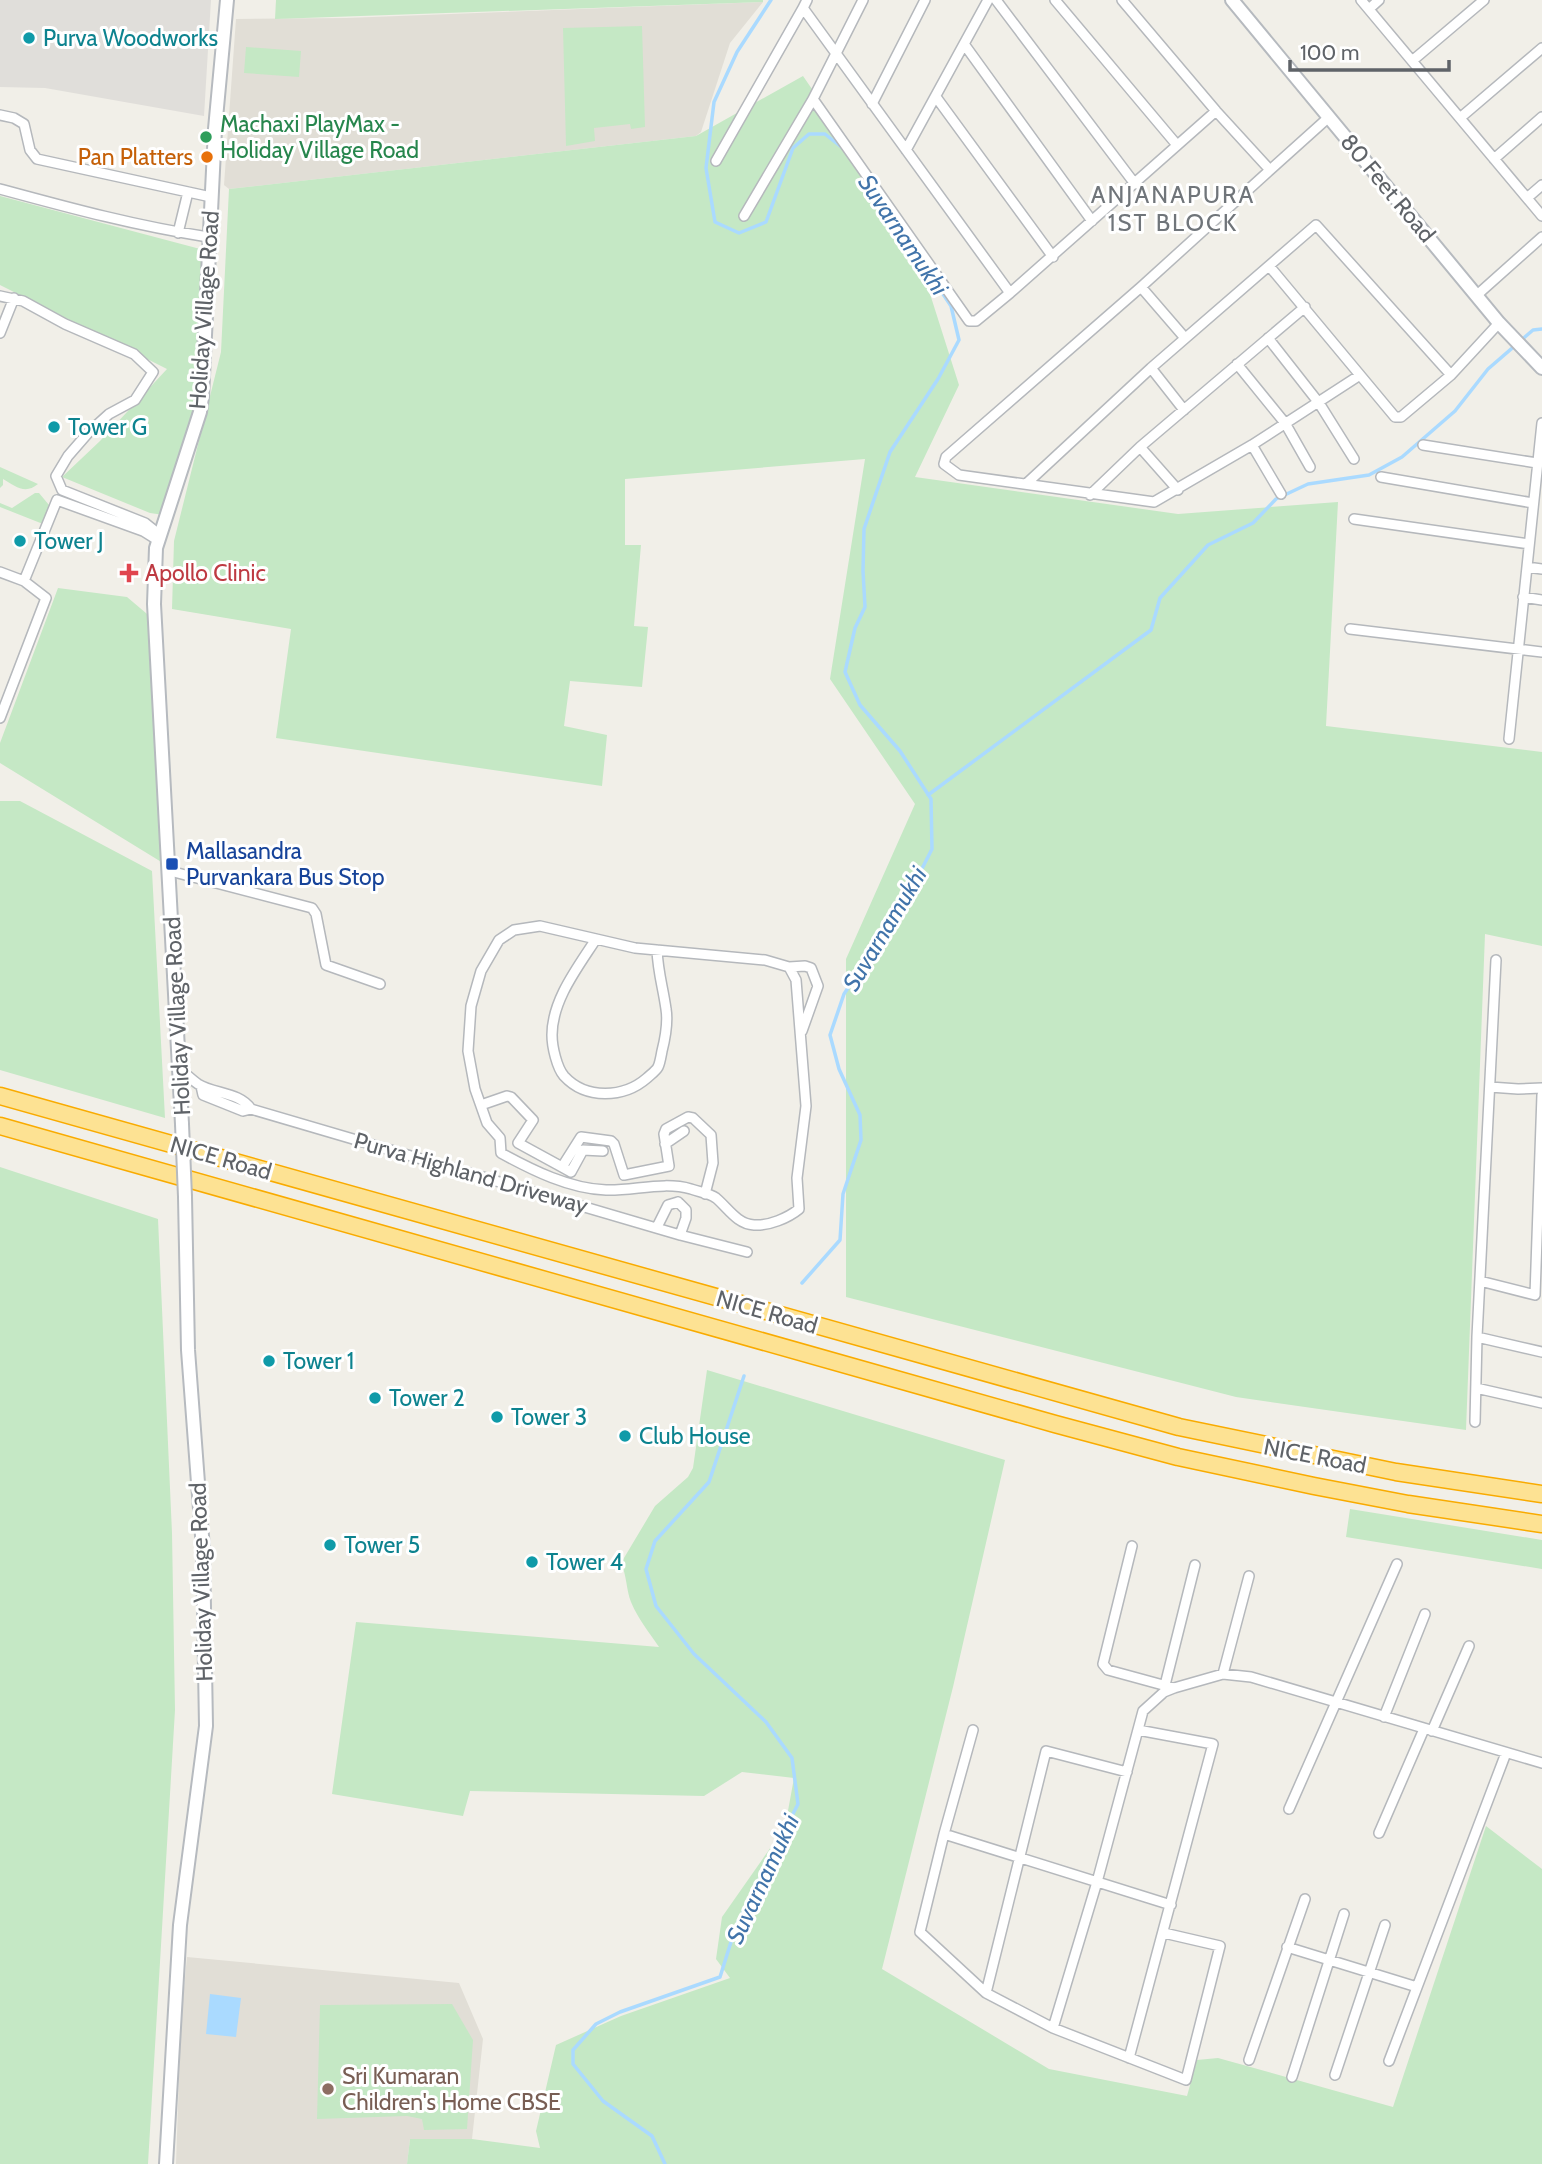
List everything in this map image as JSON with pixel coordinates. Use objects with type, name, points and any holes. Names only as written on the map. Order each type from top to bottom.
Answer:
[{"type":"highway","name":"NICE Road","points":[[0,1096],[1179,1427],[1382,1469],[1542,1494]]},
{"type":"highway","name":"NICE Road","points":[[0,1126],[1178,1457],[1408,1504],[1542,1524]]},
{"type":"street","name":"Holiday Village Road","points":[[166,2164],[180,1925],[206,1726],[203,1549],[188,1350],[180,1069],[154,604],[155,568],[160,538],[200,412],[202,397],[208,237],[227,0]]},
{"type":"street","points":[[744,216],[813,100],[863,0]]},
{"type":"street","points":[[872,104],[925,0]]},
{"type":"street","points":[[906,150],[988,0]]},
{"type":"street","points":[[996,0],[1135,184]]},
{"type":"street","points":[[1055,0],[1177,145]]},
{"type":"street","points":[[1063,10],[1069,0]]},
{"type":"street","points":[[1122,0],[1270,170]]},
{"type":"street","points":[[1361,0],[1542,216]]},
{"type":"street","points":[[1369,9],[1379,0]]},
{"type":"street","points":[[1412,61],[1484,0]]},
{"type":"street","name":"80 Feet Road","points":[[1238,2],[1499,323],[1542,368]]},
{"type":"street","points":[[716,161],[805,4],[872,104],[1010,293]]},
{"type":"street","points":[[964,44],[1092,221]]},
{"type":"street","points":[[1460,118],[1542,48]]},
{"type":"street","points":[[936,97],[1053,257]]},
{"type":"street","points":[[813,100],[969,321],[976,321],[1053,257],[1216,111]]},
{"type":"street","points":[[0,115],[14,118],[24,124],[30,150],[37,159],[211,197]]},
{"type":"street","points":[[1329,117],[1141,287],[946,457],[944,464],[959,475],[1154,502],[1319,404],[1360,375]]},
{"type":"street","points":[[1494,159],[1542,117]]},
{"type":"street","points":[[1527,198],[1542,185]]},
{"type":"street","points":[[0,189],[115,220],[208,237]]},
{"type":"street","points":[[178,233],[188,192]]},
{"type":"street","points":[[1026,484],[1151,368],[1316,225],[1451,375]]},
{"type":"street","points":[[1477,295],[1542,237]]},
{"type":"street","points":[[1270,267],[1395,417],[1401,417],[1451,375],[1499,323]]},
{"type":"street","points":[[1141,287],[1185,338]]},
{"type":"street","points":[[0,296],[14,298],[134,354],[153,372],[139,395],[124,407],[108,414],[88,433],[68,456],[56,476],[62,490],[145,523],[160,538]]},
{"type":"street","points":[[0,333],[14,298]]},
{"type":"street","points":[[1090,495],[1140,447],[1305,306]]},
{"type":"street","points":[[1268,338],[1319,404],[1354,459]]},
{"type":"street","points":[[1237,364],[1285,423],[1310,467]]},
{"type":"street","points":[[1151,368],[1184,410]]},
{"type":"street","points":[[1509,739],[1542,423]]},
{"type":"street","points":[[1252,445],[1281,494]]},
{"type":"street","points":[[1423,445],[1537,463]]},
{"type":"street","points":[[1140,447],[1178,490]]},
{"type":"street","points":[[1381,477],[1533,503]]},
{"type":"street","points":[[24,581],[57,500],[160,538]]},
{"type":"street","points":[[1354,519],[1529,544]]},
{"type":"street","points":[[1527,567],[1542,569]]},
{"type":"street","points":[[0,572],[24,581],[46,598],[0,718]]},
{"type":"street","points":[[1523,597],[1542,600]]},
{"type":"street","points":[[1350,629],[1518,647],[1542,652]]},
{"type":"street","points":[[170,871],[312,908],[316,915],[326,965],[380,984]]},
{"type":"street","name":"Purva Highland Driveway","points":[[540,926],[596,939],[657,950],[765,961],[789,967],[796,980],[806,1106],[797,1178],[799,1209],[778,1221],[754,1225],[735,1218],[714,1197],[683,1187],[653,1186],[604,1190],[565,1181],[501,1153],[499,1138],[487,1123],[475,1089],[468,1051],[471,1006],[481,971],[499,940],[514,930],[540,926]]},
{"type":"street","points":[[596,939],[572,975],[556,1011],[552,1036],[559,1069],[565,1077],[582,1089],[600,1094],[620,1093],[639,1085],[658,1067],[667,1011],[658,976],[657,950]]},
{"type":"street","points":[[1475,1422],[1496,960]]},
{"type":"street","points":[[789,967],[811,968],[818,986],[800,1036]]},
{"type":"street","name":"Purva Highland Driveway","points":[[180,1069],[201,1086],[247,1103],[251,1109],[680,1235],[747,1252]]},
{"type":"street","points":[[1490,1087],[1542,1088]]},
{"type":"street","points":[[1480,1281],[1538,1296],[1542,1095]]},
{"type":"street","points":[[481,1105],[511,1097],[533,1120],[517,1143],[571,1172],[583,1150],[603,1152]]},
{"type":"street","points":[[562,1167],[581,1137],[611,1140],[624,1175],[669,1166],[664,1134],[667,1129],[688,1117],[693,1118],[711,1135],[713,1163],[705,1194]]},
{"type":"street","points":[[665,1144],[684,1131]]},
{"type":"street","points":[[678,1202],[683,1187]]},
{"type":"street","points":[[657,1227],[668,1205],[678,1202]]},
{"type":"street","points":[[678,1202],[686,1210],[680,1235]]},
{"type":"street","points":[[1477,1338],[1542,1352]]},
{"type":"street","points":[[1476,1388],[1542,1403]]},
{"type":"street","points":[[1132,1546],[1103,1664],[1108,1670],[1169,1687],[1223,1674],[1251,1677],[1337,1700],[1384,1717],[1542,1763]]},
{"type":"street","points":[[1289,1809],[1396,1564]]},
{"type":"street","points":[[1053,2028],[1097,1882],[1143,1711],[1169,1687],[1195,1565]]},
{"type":"street","points":[[1223,1674],[1249,1576]]},
{"type":"street","points":[[1384,1717],[1426,1614]]},
{"type":"street","points":[[1380,1833],[1469,1646]]},
{"type":"street","points":[[973,1730],[920,1932],[986,1993],[1053,2028],[1186,2080],[1220,1946],[1164,1933]]},
{"type":"street","points":[[1129,2058],[1213,1744],[1138,1730]]},
{"type":"street","points":[[986,1993],[1046,1751],[1127,1772]]},
{"type":"street","points":[[1389,2061],[1506,1753]]},
{"type":"street","points":[[944,1834],[1171,1905]]},
{"type":"street","points":[[1249,2060],[1304,1899]]},
{"type":"street","points":[[1292,2077],[1344,1914]]},
{"type":"street","points":[[1335,2075],[1385,1925]]},
{"type":"street","points":[[1287,1947],[1417,1987]]},
{"type":"shaded area","points":[[0,0],[211,0],[204,116],[45,88],[0,87]]},
{"type":"shaded area","points":[[763,2],[730,43],[701,132],[696,136],[229,189],[224,185],[236,19],[346,18]]},
{"type":"shaded area","name":"Sri Kumaran Children's Home CBSE","points":[[187,1957],[459,1983],[483,2039],[472,2139],[410,2139],[407,2164],[176,2164],[181,2019]]},
{"type":"green space","points":[[276,0],[763,0],[763,2],[275,19]]},
{"type":"green space","points":[[642,26],[645,127],[631,129],[630,124],[594,128],[595,141],[566,146],[563,28]]},
{"type":"green space","points":[[246,47],[301,51],[299,77],[244,73]]},
{"type":"green space","points":[[803,76],[910,231],[959,385],[915,477],[1178,514],[1338,502],[1326,726],[1542,752],[1542,946],[1485,934],[1466,1430],[1236,1397],[846,1297],[846,959],[915,804],[830,679],[865,459],[625,479],[625,545],[641,545],[634,626],[648,627],[642,687],[570,681],[564,726],[607,735],[602,786],[276,738],[291,629],[172,609],[174,541],[221,352],[229,189],[696,136]]},
{"type":"green space","points":[[0,196],[204,250],[204,379],[164,515],[150,513],[62,477],[100,441],[167,369],[0,285]]},
{"type":"green space","points":[[0,467],[38,484],[24,489],[3,479],[0,488]]},
{"type":"green space","points":[[39,493],[49,505],[43,524],[0,507],[0,503],[12,508]]},
{"type":"green space","points":[[58,588],[127,597],[153,619],[163,863],[0,763],[0,743]]},
{"type":"green space","points":[[0,801],[20,801],[152,871],[165,1118],[0,1070]]},
{"type":"green space","points":[[0,1167],[158,1219],[172,1533],[175,1710],[148,2164],[0,2164]]},
{"type":"green space","points":[[707,1370],[1005,1460],[953,1687],[882,1969],[1049,2069],[1187,2096],[1197,2060],[1218,2058],[1393,2107],[1486,1826],[1542,1869],[1542,2164],[407,2164],[410,2139],[472,2139],[540,2148],[536,2131],[556,2045],[621,2016],[730,1978],[716,1959],[722,1917],[785,1827],[794,1778],[742,1772],[704,1796],[470,1791],[463,1816],[332,1794],[356,1622],[659,1647],[640,1620],[629,1597],[621,1563],[655,1506],[688,1477],[693,1468]]},
{"type":"green space","points":[[1350,1509],[1542,1540],[1542,1569],[1346,1537]]},
{"type":"green space","points":[[452,2004],[473,2040],[467,2129],[424,2130],[422,2119],[407,2116],[317,2119],[320,2005]]},
{"type":"water","points":[[210,1994],[241,1998],[236,2037],[206,2034]]},
{"type":"waterway","name":"Suvarnamukhi","points":[[771,0],[737,52],[714,102],[706,168],[715,222],[739,233],[766,222],[793,148],[809,134],[825,134],[845,150]]},
{"type":"waterway","name":"Suvarnamukhi","points":[[802,1283],[840,1240],[843,1194],[861,1140],[860,1115],[839,1069],[830,1035],[844,994],[906,900],[932,849],[931,799],[900,751],[860,705],[845,672],[855,628],[865,607],[864,529],[890,452],[938,379],[959,340],[951,306],[907,240]]},
{"type":"waterway","points":[[928,795],[1151,630],[1160,598],[1208,545],[1253,523],[1276,499],[1308,484],[1369,475],[1402,457],[1455,411],[1488,369],[1533,330],[1542,329]]},
{"type":"waterway","name":"Suvarnamukhi","points":[[665,2164],[652,2136],[603,2101],[573,2064],[573,2050],[596,2024],[620,2012],[720,1977],[736,1926],[798,1804],[792,1758],[766,1722],[694,1654],[656,1606],[646,1569],[655,1541],[709,1482],[744,1376]]},
{"type":"place","name":"Purva Woodworks","points":[[29,38]]},
{"type":"place","name":"Machaxi PlayMax - Holiday Village Road","points":[[206,137]]},
{"type":"place","name":"Pan Platters","points":[[207,157]]},
{"type":"place","name":"Tower G","points":[[54,427]]},
{"type":"place","name":"Tower J","points":[[20,541]]},
{"type":"place","name":"Apollo Clinic","points":[[129,573]]},
{"type":"place","name":"Mallasandra Purvankara Bus Stop","points":[[172,864]]},
{"type":"place","name":"Tower 1","points":[[269,1361]]},
{"type":"place","name":"Tower 2","points":[[375,1398]]},
{"type":"place","name":"Tower 3","points":[[497,1417]]},
{"type":"place","name":"Club House","points":[[625,1436]]},
{"type":"place","name":"Tower 5","points":[[330,1545]]},
{"type":"place","name":"Tower 4","points":[[532,1562]]},
{"type":"place","name":"Sri Kumaran Children's Home CBSE","points":[[328,2089]]},
{"type":"district","name":"ANJANAPURA 1ST BLOCK","points":[[1173,209]]}]
